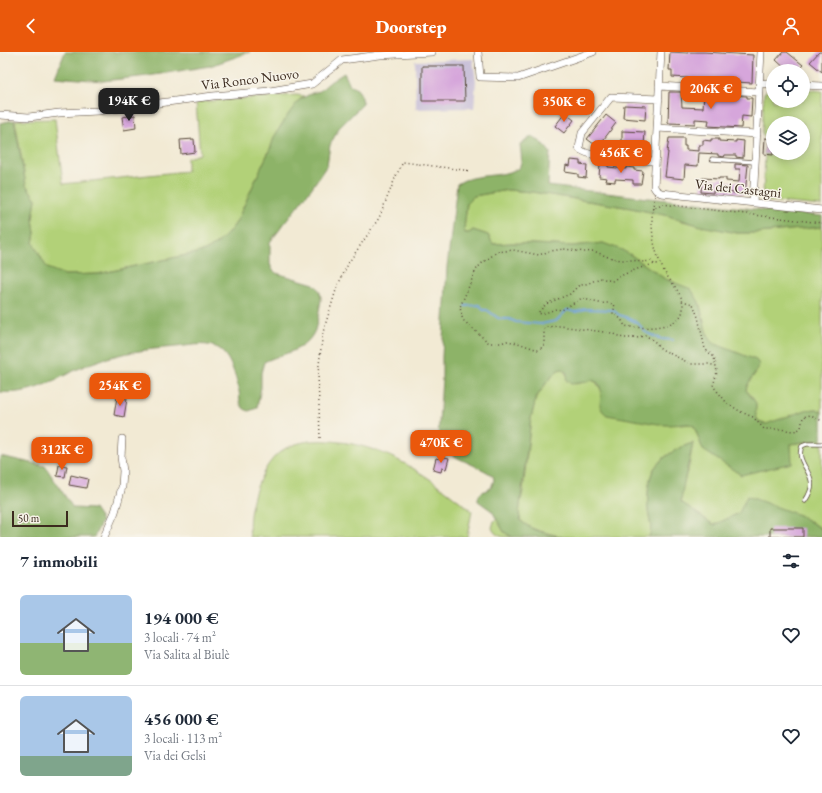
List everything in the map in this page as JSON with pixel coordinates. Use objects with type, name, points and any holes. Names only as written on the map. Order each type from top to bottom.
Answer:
[{"type":"street","name":"Via Ronco Nuovo","points":[[0,115],[29,117],[59,113],[98,111],[213,96],[270,91],[312,84],[342,60],[380,55],[432,52]]},
{"type":"street","points":[[478,52],[480,76],[518,78],[593,52]]},
{"type":"street","points":[[655,189],[655,161],[661,52]]},
{"type":"street","points":[[753,203],[761,52]]},
{"type":"street","points":[[759,83],[766,84]]},
{"type":"street","points":[[810,85],[822,86]]},
{"type":"street","points":[[659,86],[759,92]]},
{"type":"street","points":[[655,161],[601,157],[581,152],[578,148],[582,133],[611,97],[659,99]]},
{"type":"street","points":[[657,128],[757,134]]},
{"type":"street","name":"Via dei Castagni","points":[[655,189],[661,193],[822,210]]},
{"type":"street","points":[[104,537],[115,512],[122,487],[122,439]]},
{"type":"lane","points":[[712,159],[755,162]]},
{"type":"lane","points":[[805,501],[810,492],[811,481],[799,452],[802,446],[807,444],[822,444]]},
{"type":"path","points":[[320,438],[318,374],[322,332],[337,287],[350,262],[379,218],[403,162],[471,171]]},
{"type":"path","points":[[655,189],[652,209],[652,230],[654,243],[664,271],[682,301],[683,311],[678,319],[655,327],[634,328],[625,326],[622,319],[613,313],[614,305],[609,303],[601,304],[582,298],[562,310],[556,309],[542,314],[538,313],[546,304],[570,294],[578,286],[600,278],[612,281],[628,273],[654,264],[661,264]]},
{"type":"path","points":[[652,209],[662,204],[822,223]]},
{"type":"path","points":[[654,264],[651,261],[642,262],[620,260],[594,251],[585,252],[564,249],[550,251],[539,255],[513,250],[497,252],[481,264],[476,270],[460,307],[462,317],[464,321],[489,343],[501,343],[507,341],[538,350],[544,346],[544,330],[546,327],[560,326],[611,333],[623,338],[637,338],[645,335],[662,349],[691,364],[709,364],[716,366]]},
{"type":"path","points":[[682,301],[692,304],[698,317],[705,349],[714,357],[716,366],[717,372],[713,386],[727,403],[741,412],[753,417],[764,429],[795,431],[801,428],[803,416],[811,415],[822,421]]},
{"type":"shaded area","points":[[473,59],[476,81],[474,108],[416,109],[415,61]]},
{"type":"green space","points":[[65,52],[250,52],[210,66],[148,76],[103,81],[55,77]]},
{"type":"green space","points":[[344,73],[350,85],[357,89],[360,93],[363,104],[339,128],[330,145],[327,165],[311,189],[270,242],[270,264],[276,273],[314,284],[318,289],[321,300],[315,330],[306,343],[300,347],[264,362],[261,373],[261,387],[257,408],[249,411],[243,408],[240,403],[239,391],[232,366],[225,354],[215,347],[206,345],[154,349],[123,354],[92,363],[48,384],[36,388],[25,391],[0,392],[0,123],[14,120],[26,185],[36,199],[33,219],[35,233],[33,243],[47,268],[65,275],[98,274],[205,251],[219,242],[231,230],[237,221],[271,147],[274,137],[287,116],[299,100],[312,93],[320,91]]},
{"type":"green space","points":[[810,90],[822,91],[822,206],[767,201],[763,195],[765,138],[762,133],[764,93],[766,91],[766,108],[810,108]]},
{"type":"green space","points":[[296,95],[304,96],[299,100],[280,127],[237,221],[227,234],[214,245],[205,251],[98,274],[65,275],[47,269],[33,243],[35,233],[33,219],[36,199],[26,185],[15,120],[55,119],[63,184],[187,171],[187,158],[200,154],[196,102]]},
{"type":"green space","points":[[532,136],[542,143],[550,152],[548,186],[822,216],[822,227],[758,233],[737,233],[701,226],[669,216],[631,208],[532,192],[508,190],[474,196],[467,203],[464,229],[465,233],[469,233],[473,230],[488,235],[493,244],[513,243],[572,246],[603,243],[631,255],[665,279],[691,289],[699,302],[706,331],[710,340],[713,343],[756,360],[759,364],[746,390],[756,403],[757,419],[766,424],[806,410],[817,409],[822,412],[822,439],[791,444],[792,463],[741,475],[703,450],[694,426],[689,424],[666,425],[607,415],[601,407],[601,392],[597,382],[591,380],[571,384],[566,380],[567,373],[562,369],[558,370],[547,382],[536,398],[531,418],[519,514],[521,521],[535,530],[563,537],[512,537],[504,532],[492,511],[478,501],[480,494],[491,488],[494,480],[493,476],[488,472],[455,457],[442,448],[438,442],[447,267],[457,184],[464,180],[504,173],[519,168],[521,160],[520,145]]},
{"type":"green space","points":[[508,190],[532,192],[631,208],[737,233],[758,233],[822,227],[822,412],[817,409],[806,410],[766,425],[763,424],[756,415],[756,407],[753,398],[746,390],[747,385],[759,368],[713,343],[706,331],[699,302],[672,281],[665,279],[631,255],[603,243],[572,246],[513,243],[493,244],[488,235],[473,230],[469,233],[465,233],[464,229],[467,203],[474,196]]},
{"type":"green space","points":[[562,369],[575,384],[591,380],[596,382],[602,391],[600,407],[681,425],[689,424],[694,426],[703,450],[791,444],[822,439],[822,529],[799,515],[739,513],[714,525],[681,502],[683,483],[689,466],[693,443],[681,447],[663,458],[652,473],[648,496],[648,510],[651,527],[649,537],[563,537],[531,528],[521,521],[519,514],[531,418],[536,398],[547,382],[558,370]]},
{"type":"green space","points":[[309,441],[333,441],[356,445],[377,451],[416,470],[472,511],[467,537],[250,537],[249,527],[252,503],[260,479],[266,468],[283,450]]},
{"type":"green space","points":[[693,443],[681,502],[714,525],[739,513],[747,496],[799,515],[822,529],[822,537],[649,537],[651,527],[648,510],[648,496],[652,473],[664,458],[682,447]]},
{"type":"green space","points":[[0,456],[45,466],[73,508],[94,509],[102,521],[94,537],[9,537],[0,535]]},
{"type":"green space","points":[[497,519],[504,532],[512,537],[502,537],[495,533],[492,528],[494,521]]},
{"type":"building","points":[[670,52],[705,52],[753,55],[752,83],[736,82],[736,86],[704,84],[688,82],[688,78],[672,77],[672,70],[669,70]]},
{"type":"building","points":[[783,52],[787,52],[802,64],[780,64],[776,60]]},
{"type":"building","points":[[819,52],[822,52],[822,72],[810,62]]},
{"type":"building","points":[[422,66],[464,66],[465,101],[422,101]]},
{"type":"building","points":[[582,91],[591,98],[581,111],[572,105]]},
{"type":"building","points":[[669,92],[681,92],[682,107],[703,108],[704,94],[747,96],[747,98],[752,98],[751,117],[742,116],[741,128],[708,126],[709,120],[695,119],[695,124],[668,123]]},
{"type":"building","points":[[624,105],[646,106],[645,120],[623,118]]},
{"type":"building","points":[[565,113],[574,120],[564,133],[555,126]]},
{"type":"building","points":[[135,115],[136,128],[124,130],[122,117]]},
{"type":"building","points":[[606,115],[616,123],[598,147],[587,139]]},
{"type":"building","points":[[622,131],[645,132],[644,146],[622,144]]},
{"type":"building","points":[[669,138],[684,138],[684,146],[686,146],[686,150],[699,151],[699,145],[703,145],[703,140],[711,141],[711,139],[719,139],[719,141],[744,141],[743,158],[736,157],[736,155],[725,155],[724,157],[718,156],[718,154],[699,153],[698,166],[685,165],[684,179],[665,177]]},
{"type":"building","points":[[765,138],[766,154],[764,154]]},
{"type":"building","points":[[194,139],[195,152],[181,154],[180,140]]},
{"type":"building","points":[[571,160],[580,161],[580,164],[587,165],[586,178],[578,177],[578,174],[565,172],[566,165],[570,166]]},
{"type":"building","points":[[600,164],[608,165],[608,167],[626,169],[626,167],[643,171],[641,184],[633,184],[633,180],[615,179],[615,182],[606,181],[607,178],[599,177]]},
{"type":"building","points":[[735,164],[748,165],[745,194],[713,191],[713,193],[701,192],[702,178],[726,178],[726,181],[739,182],[740,169],[735,169]]},
{"type":"building","points":[[117,397],[127,399],[124,417],[114,415]]},
{"type":"building","points":[[440,456],[449,458],[446,469],[442,468],[441,472],[433,470],[436,458],[439,459]]},
{"type":"building","points":[[59,465],[67,466],[65,477],[57,476]]},
{"type":"building","points":[[71,475],[88,479],[86,488],[69,485]]},
{"type":"building","points":[[770,528],[803,528],[803,537],[770,537]]},
{"type":"waterway","points":[[465,306],[480,305],[483,310],[487,310],[498,318],[509,319],[516,322],[541,324],[556,321],[567,310],[576,312],[585,309],[613,310],[619,315],[638,323],[644,331],[649,334],[661,339],[673,340]]}]
